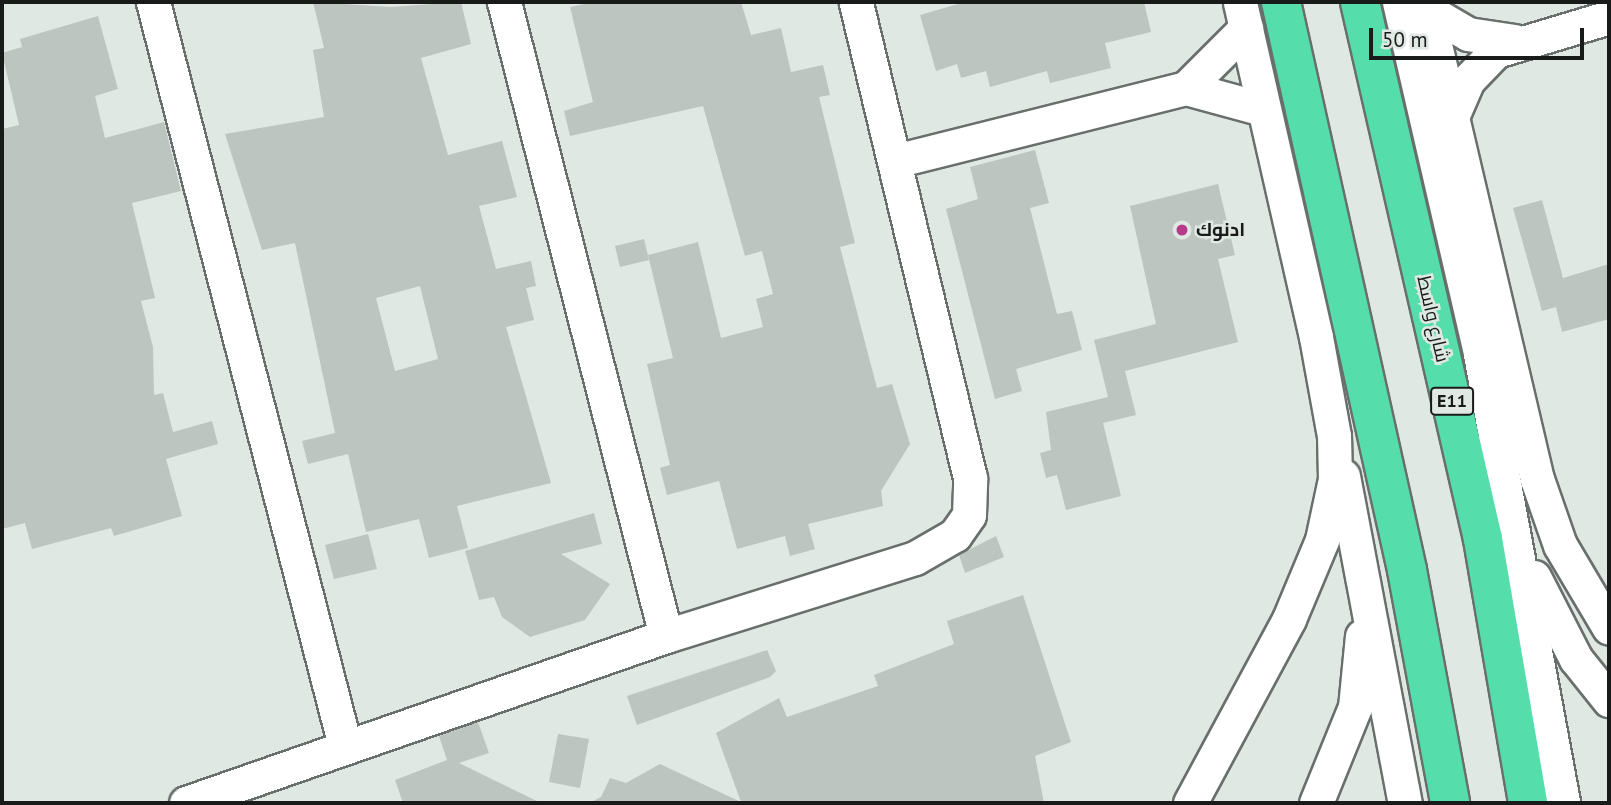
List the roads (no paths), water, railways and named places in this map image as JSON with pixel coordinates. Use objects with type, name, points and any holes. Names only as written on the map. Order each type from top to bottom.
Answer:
[{"type":"highway","points":[[1281,2],[1407,570],[1450,803]]},
{"type":"highway","name":"شارع واسط","points":[[1360,2],[1483,539],[1528,803]]},
{"type":"street","points":[[153,2],[345,746]]},
{"type":"street","points":[[504,2],[666,636]]},
{"type":"street","points":[[186,803],[666,636],[915,558],[955,535],[969,515],[970,478],[856,2]]},
{"type":"street","points":[[1417,5],[1468,34],[1514,41],[1609,17]]},
{"type":"street","points":[[1417,5],[1452,117],[1547,513],[1609,628]]},
{"type":"street","points":[[1417,5],[1563,803]]},
{"type":"street","points":[[1186,88],[1243,15]]},
{"type":"street","points":[[1243,15],[1334,436],[1405,803]]},
{"type":"street","points":[[1452,117],[1468,80],[1514,41]]},
{"type":"street","points":[[895,161],[1186,88],[1263,110]]},
{"type":"street","points":[[1480,354],[1494,293]]},
{"type":"street","points":[[1190,803],[1308,576],[1329,511],[1334,436]]},
{"type":"street","points":[[1516,538],[1561,633],[1609,700]]},
{"type":"street","points":[[1316,803],[1355,707],[1361,568]]},
{"type":"place","name":"ادنوك","points":[[1182,230]]}]
